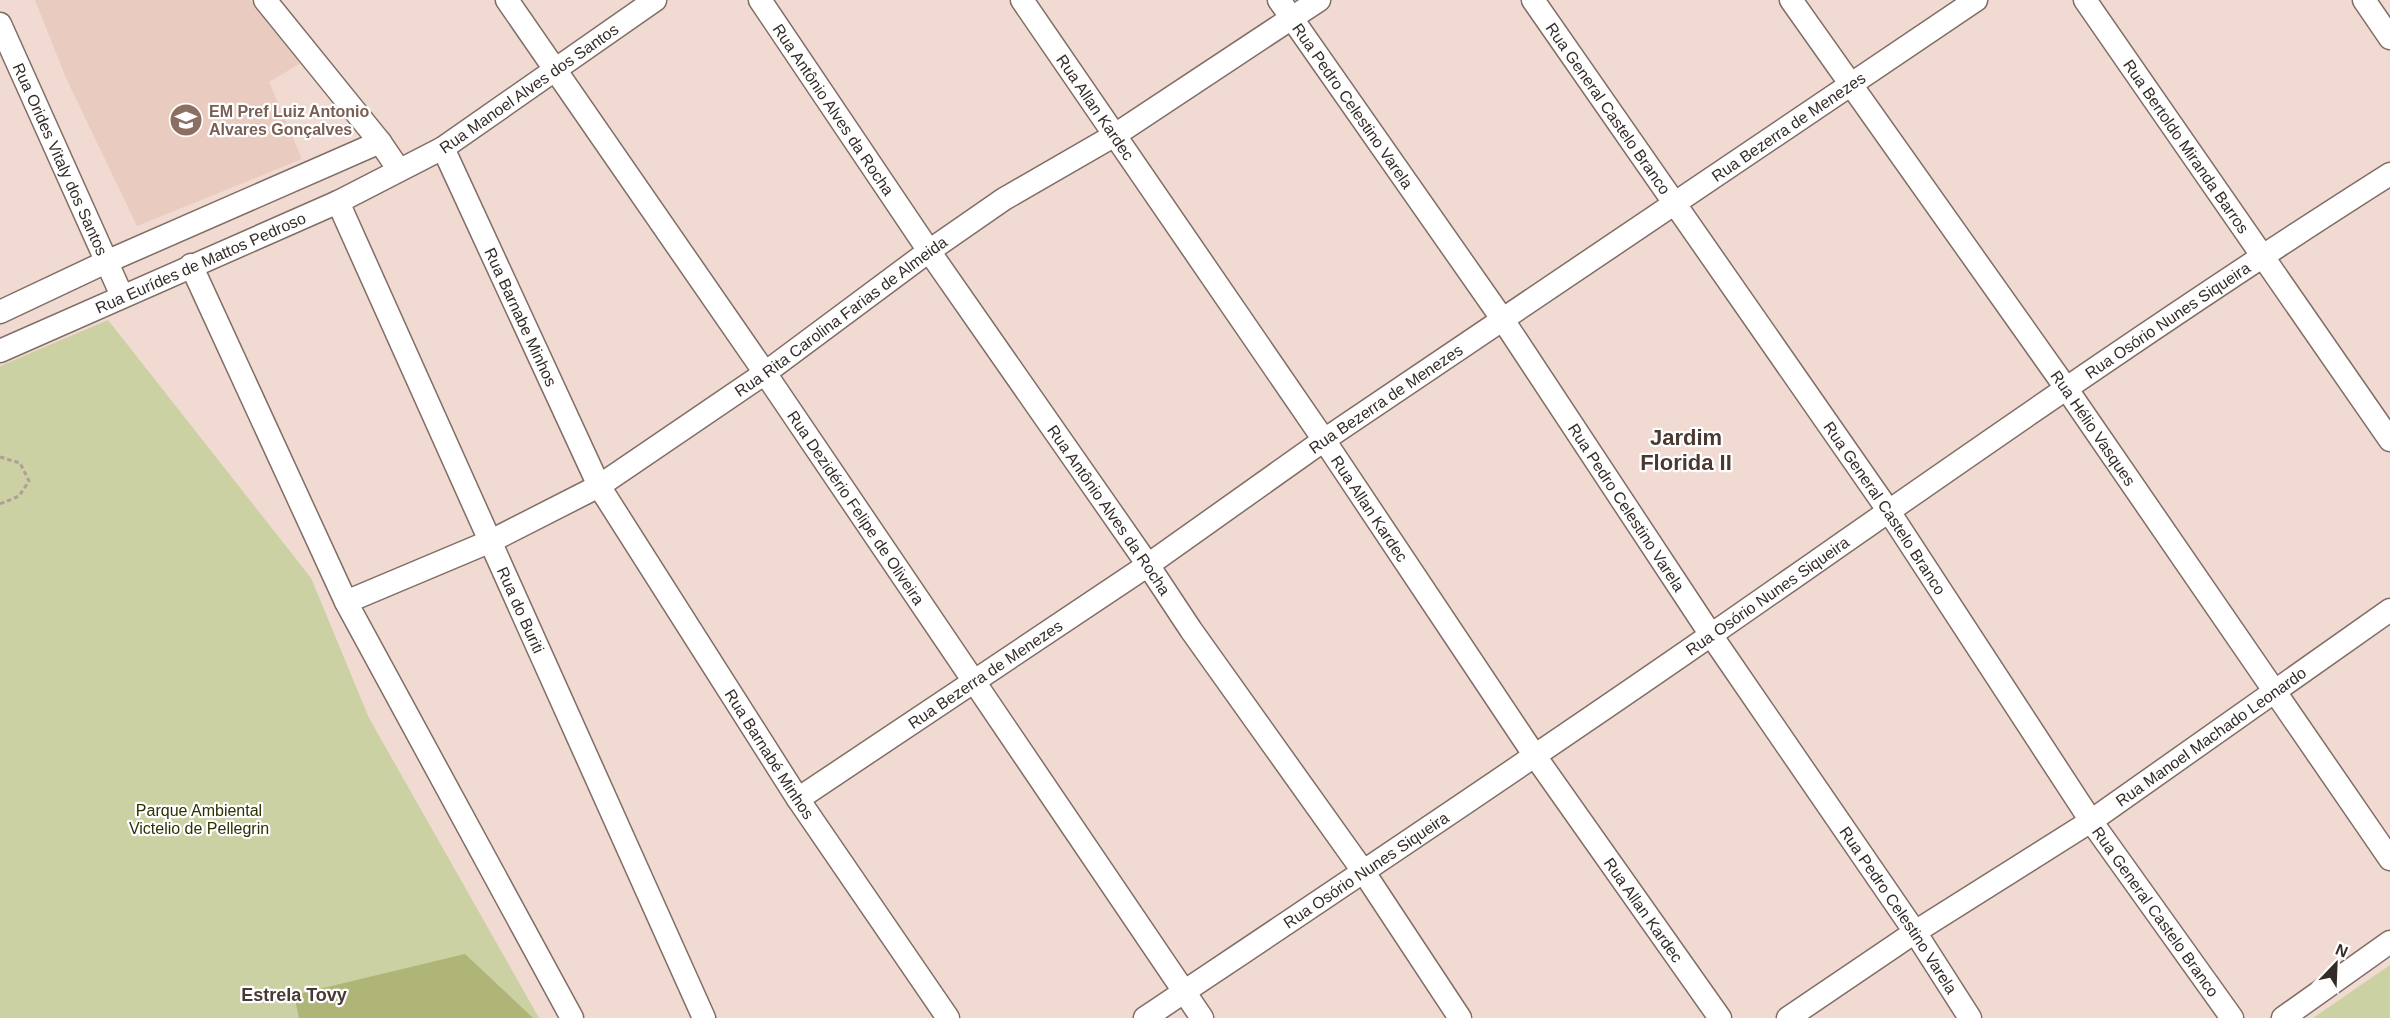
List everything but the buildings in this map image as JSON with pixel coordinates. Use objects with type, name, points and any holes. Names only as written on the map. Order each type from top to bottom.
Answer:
[{"type":"street","points":[[265,0],[380,142],[399,170]]},
{"type":"street","name":"Rua Dezidério Felipe de Oliveira","points":[[507,0],[765,372],[1202,1018]]},
{"type":"street","name":"Rua Manoel Alves dos Santos","points":[[399,170],[443,148],[655,0]]},
{"type":"street","name":"Rua Antônio Alves da Rocha","points":[[760,0],[929,251],[1191,630],[1363,871],[1460,1018]]},
{"type":"street","name":"Rua Allan Kardec","points":[[1022,0],[1324,440],[1535,756],[1720,1018]]},
{"type":"street","name":"Rua Pedro Celestino Varela","points":[[1279,0],[1503,320],[1710,635],[1915,932],[1970,1018]]},
{"type":"street","name":"Rua Rita Carolina Farias de Almeida","points":[[346,602],[491,541],[599,486],[765,372],[929,251],[1004,199],[1115,135],[1319,0]]},
{"type":"street","name":"Rua General Castelo Branco","points":[[1533,0],[1888,510],[2091,821],[2232,1018]]},
{"type":"street","name":"Rua Hélio Vasques","points":[[1791,0],[1849,85],[2066,388],[2390,859]]},
{"type":"street","name":"Rua Bezerra de Menezes","points":[[798,799],[1148,565],[1324,440],[1976,0]]},
{"type":"street","name":"Rua Bertoldo Miranda Barros","points":[[2085,0],[2390,440]]},
{"type":"street","points":[[2364,0],[2390,38]]},
{"type":"street","name":"Rua Orides Vitaly dos Santos","points":[[0,24],[122,296]]},
{"type":"street","points":[[0,312],[106,262],[380,142]]},
{"type":"street","name":"Rua Barnabe Minhos","points":[[443,148],[599,486]]},
{"type":"street","name":"Rua Eurídes de Mattos Pedroso","points":[[0,351],[338,202],[399,170]]},
{"type":"street","name":"Rua Osório Nunes Siqueira","points":[[1145,1018],[1535,756],[1888,510],[2262,255],[2390,174]]},
{"type":"street","name":"Rua do Buriti","points":[[338,202],[703,1018]]},
{"type":"street","points":[[192,265],[346,602],[572,1018]]},
{"type":"street","name":"Rua Barnabé Minhos","points":[[599,486],[798,799],[948,1018]]},
{"type":"street","name":"Rua Manoel Machado Leonardo","points":[[1788,1018],[1915,932],[2091,821],[2390,610]]},
{"type":"street","points":[[2283,1018],[2390,942]]},
{"type":"path","points":[[0,457],[20,462],[29,482],[19,496],[0,504]]},
{"type":"shaded area","name":"EM Pref Luiz Antonio Alvares Gonçalves","points":[[35,0],[250,0],[301,63],[269,82],[302,159],[137,226],[66,78]]},
{"type":"green space","name":"Parque Ambiental Victelio de Pellegrin","points":[[108,320],[311,578],[369,718],[539,1018],[0,1018],[0,366]]},
{"type":"green space","points":[[465,954],[533,1018],[299,1018],[294,995]]},
{"type":"green space","points":[[2390,965],[2390,1018],[2313,1018]]},
{"type":"place","name":"EM Pref Luiz Antonio Alvares Gonçalves","points":[[186,120]]},
{"type":"district","name":"Jardim Florida II","points":[[1686,450]]},
{"type":"district","name":"Estrela Tovy","points":[[294,995]]}]
